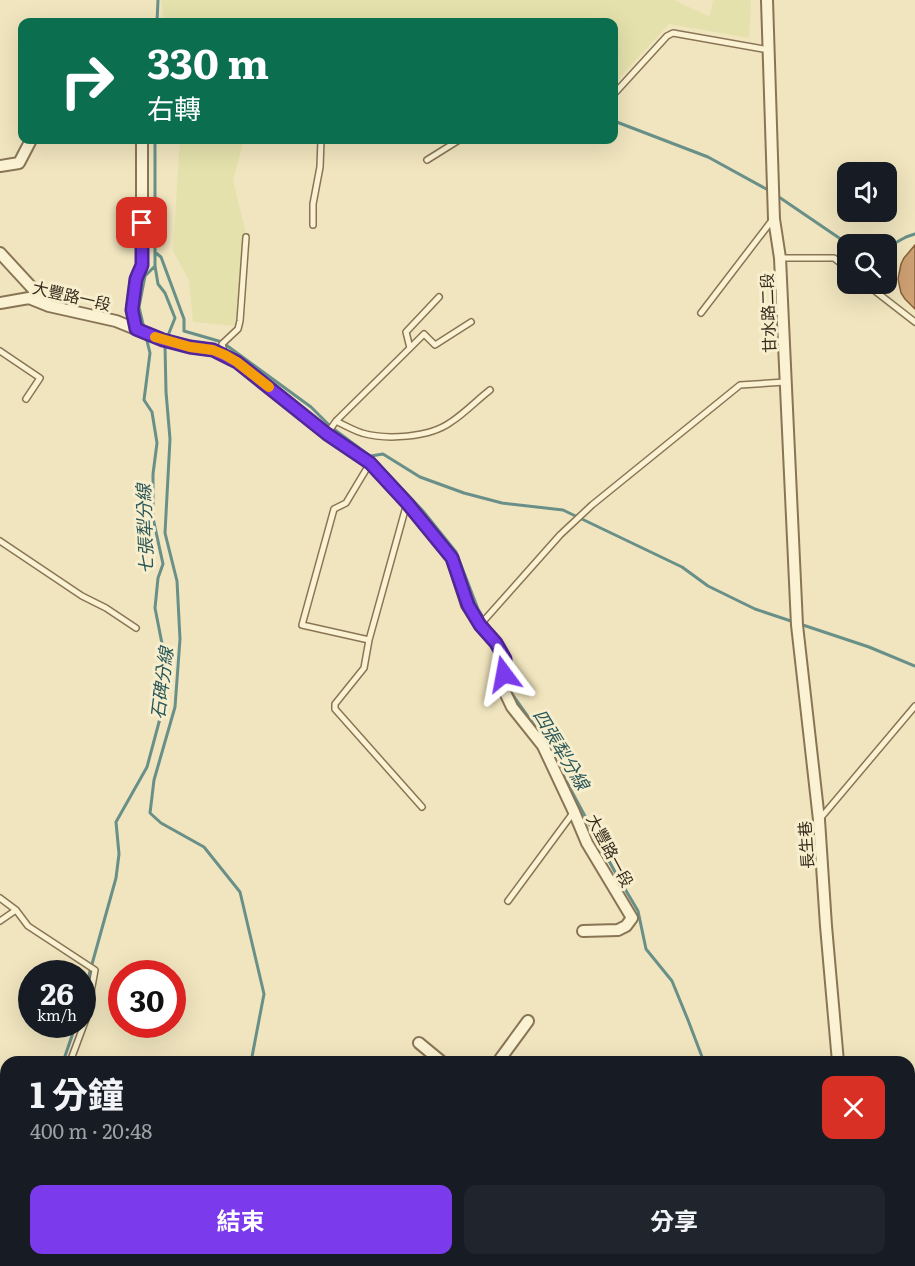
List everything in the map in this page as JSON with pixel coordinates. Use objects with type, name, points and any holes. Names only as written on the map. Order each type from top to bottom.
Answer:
[{"type":"street","name":"甘水路二段","points":[[767,0],[774,219],[780,258],[797,625]]},
{"type":"street","points":[[0,166],[19,163],[29,144]]},
{"type":"street","points":[[136,329],[132,310],[136,279],[142,265],[142,144]]},
{"type":"street","points":[[0,253],[50,306]]},
{"type":"street","name":"大豐路一段","points":[[0,303],[29,298],[50,306],[116,321],[163,340],[213,350],[225,355],[237,362],[327,434],[370,463],[407,503],[452,558],[468,605],[505,659],[503,688],[512,707],[543,746],[587,843],[632,918],[626,926],[618,930],[583,931]]},
{"type":"street","name":"長生巷","points":[[797,625],[819,820],[837,1056]]},
{"type":"street","points":[[502,1056],[528,1021]]},
{"type":"street","points":[[419,1043],[435,1056]]},
{"type":"lane","points":[[618,90],[666,36],[674,33],[769,50]]},
{"type":"lane","points":[[313,225],[313,204],[320,167],[321,144]]},
{"type":"lane","points":[[427,160],[453,144]]},
{"type":"lane","points":[[701,313],[774,219]]},
{"type":"lane","points":[[225,355],[222,344],[238,329],[240,321],[246,237]]},
{"type":"lane","points":[[780,258],[834,258],[837,260]]},
{"type":"lane","points":[[879,294],[915,322]]},
{"type":"lane","points":[[410,348],[406,332],[439,297]]},
{"type":"lane","points":[[327,434],[336,421],[424,334],[435,345],[471,322]]},
{"type":"lane","points":[[0,351],[40,378],[26,399]]},
{"type":"lane","points":[[480,625],[560,536],[592,506],[740,385],[785,382]]},
{"type":"lane","points":[[336,421],[361,433],[383,437],[432,432],[450,424],[490,390]]},
{"type":"lane","points":[[369,640],[302,625],[334,509],[346,503],[370,463]]},
{"type":"lane","points":[[407,503],[369,640],[364,668],[335,704],[335,709],[422,807]]},
{"type":"lane","points":[[0,541],[82,596],[106,608],[136,628]]},
{"type":"lane","points":[[819,820],[915,706]]},
{"type":"lane","points":[[508,901],[574,812]]},
{"type":"lane","points":[[0,898],[16,910],[28,926],[96,970],[86,1019],[72,1056]]},
{"type":"lane","points":[[0,921],[16,910]]},
{"type":"shaded area","points":[[161,0],[674,0],[710,17],[713,0],[751,0],[749,38],[669,24],[618,80],[618,18],[163,18]]},
{"type":"shaded area","points":[[180,144],[243,144],[233,180],[247,238],[237,326],[193,322],[189,280],[173,251]]},
{"type":"building","points":[[915,245],[915,309],[901,293],[898,279],[904,258]]},
{"type":"waterway","points":[[157,18],[158,0]]},
{"type":"waterway","points":[[618,123],[708,157],[770,191]]},
{"type":"waterway","points":[[155,144],[155,266],[158,284],[165,293],[175,318],[167,338]]},
{"type":"waterway","points":[[776,195],[837,237]]},
{"type":"waterway","points":[[897,242],[915,234]]},
{"type":"waterway","name":"四張犁分線","points":[[156,253],[161,257],[184,319],[184,331],[222,342],[311,407],[331,427],[374,459],[423,511],[456,552],[478,609],[491,630]]},
{"type":"waterway","name":"七張犁分線","points":[[144,328],[139,307],[145,276],[155,266]]},
{"type":"waterway","name":"七張犁分線","points":[[93,960],[116,878],[119,854],[116,822],[147,767],[162,711],[167,669],[155,608],[158,578],[163,564],[153,518],[153,474],[157,443],[152,412],[144,400],[150,353],[146,337]]},
{"type":"waterway","name":"石碑分線","points":[[165,345],[170,439],[165,533],[177,581],[180,639],[175,707],[154,780],[150,813],[161,823],[204,847],[240,892],[264,994],[252,1056]]},
{"type":"waterway","points":[[371,456],[383,454],[420,477],[464,493],[502,503],[563,510],[682,567],[708,586],[755,609],[869,647],[915,666]]},
{"type":"waterway","name":"四張犁分線","points":[[508,659],[510,691],[539,732]]},
{"type":"waterway","name":"四張犁分線","points":[[550,751],[638,911],[646,949],[672,981],[702,1056]]},
{"type":"waterway","name":"七張犁分線","points":[[65,1056],[71,1038]]},
{"type":"slow traffic","points":[[155,337],[190,347],[213,350],[225,355],[269,387]]},
{"type":"route","points":[[142,223],[142,265],[136,279],[132,310],[136,329],[163,340],[213,350],[225,355],[237,362],[327,434],[370,463],[407,503],[452,558],[468,605],[505,659],[504,674]]}]
